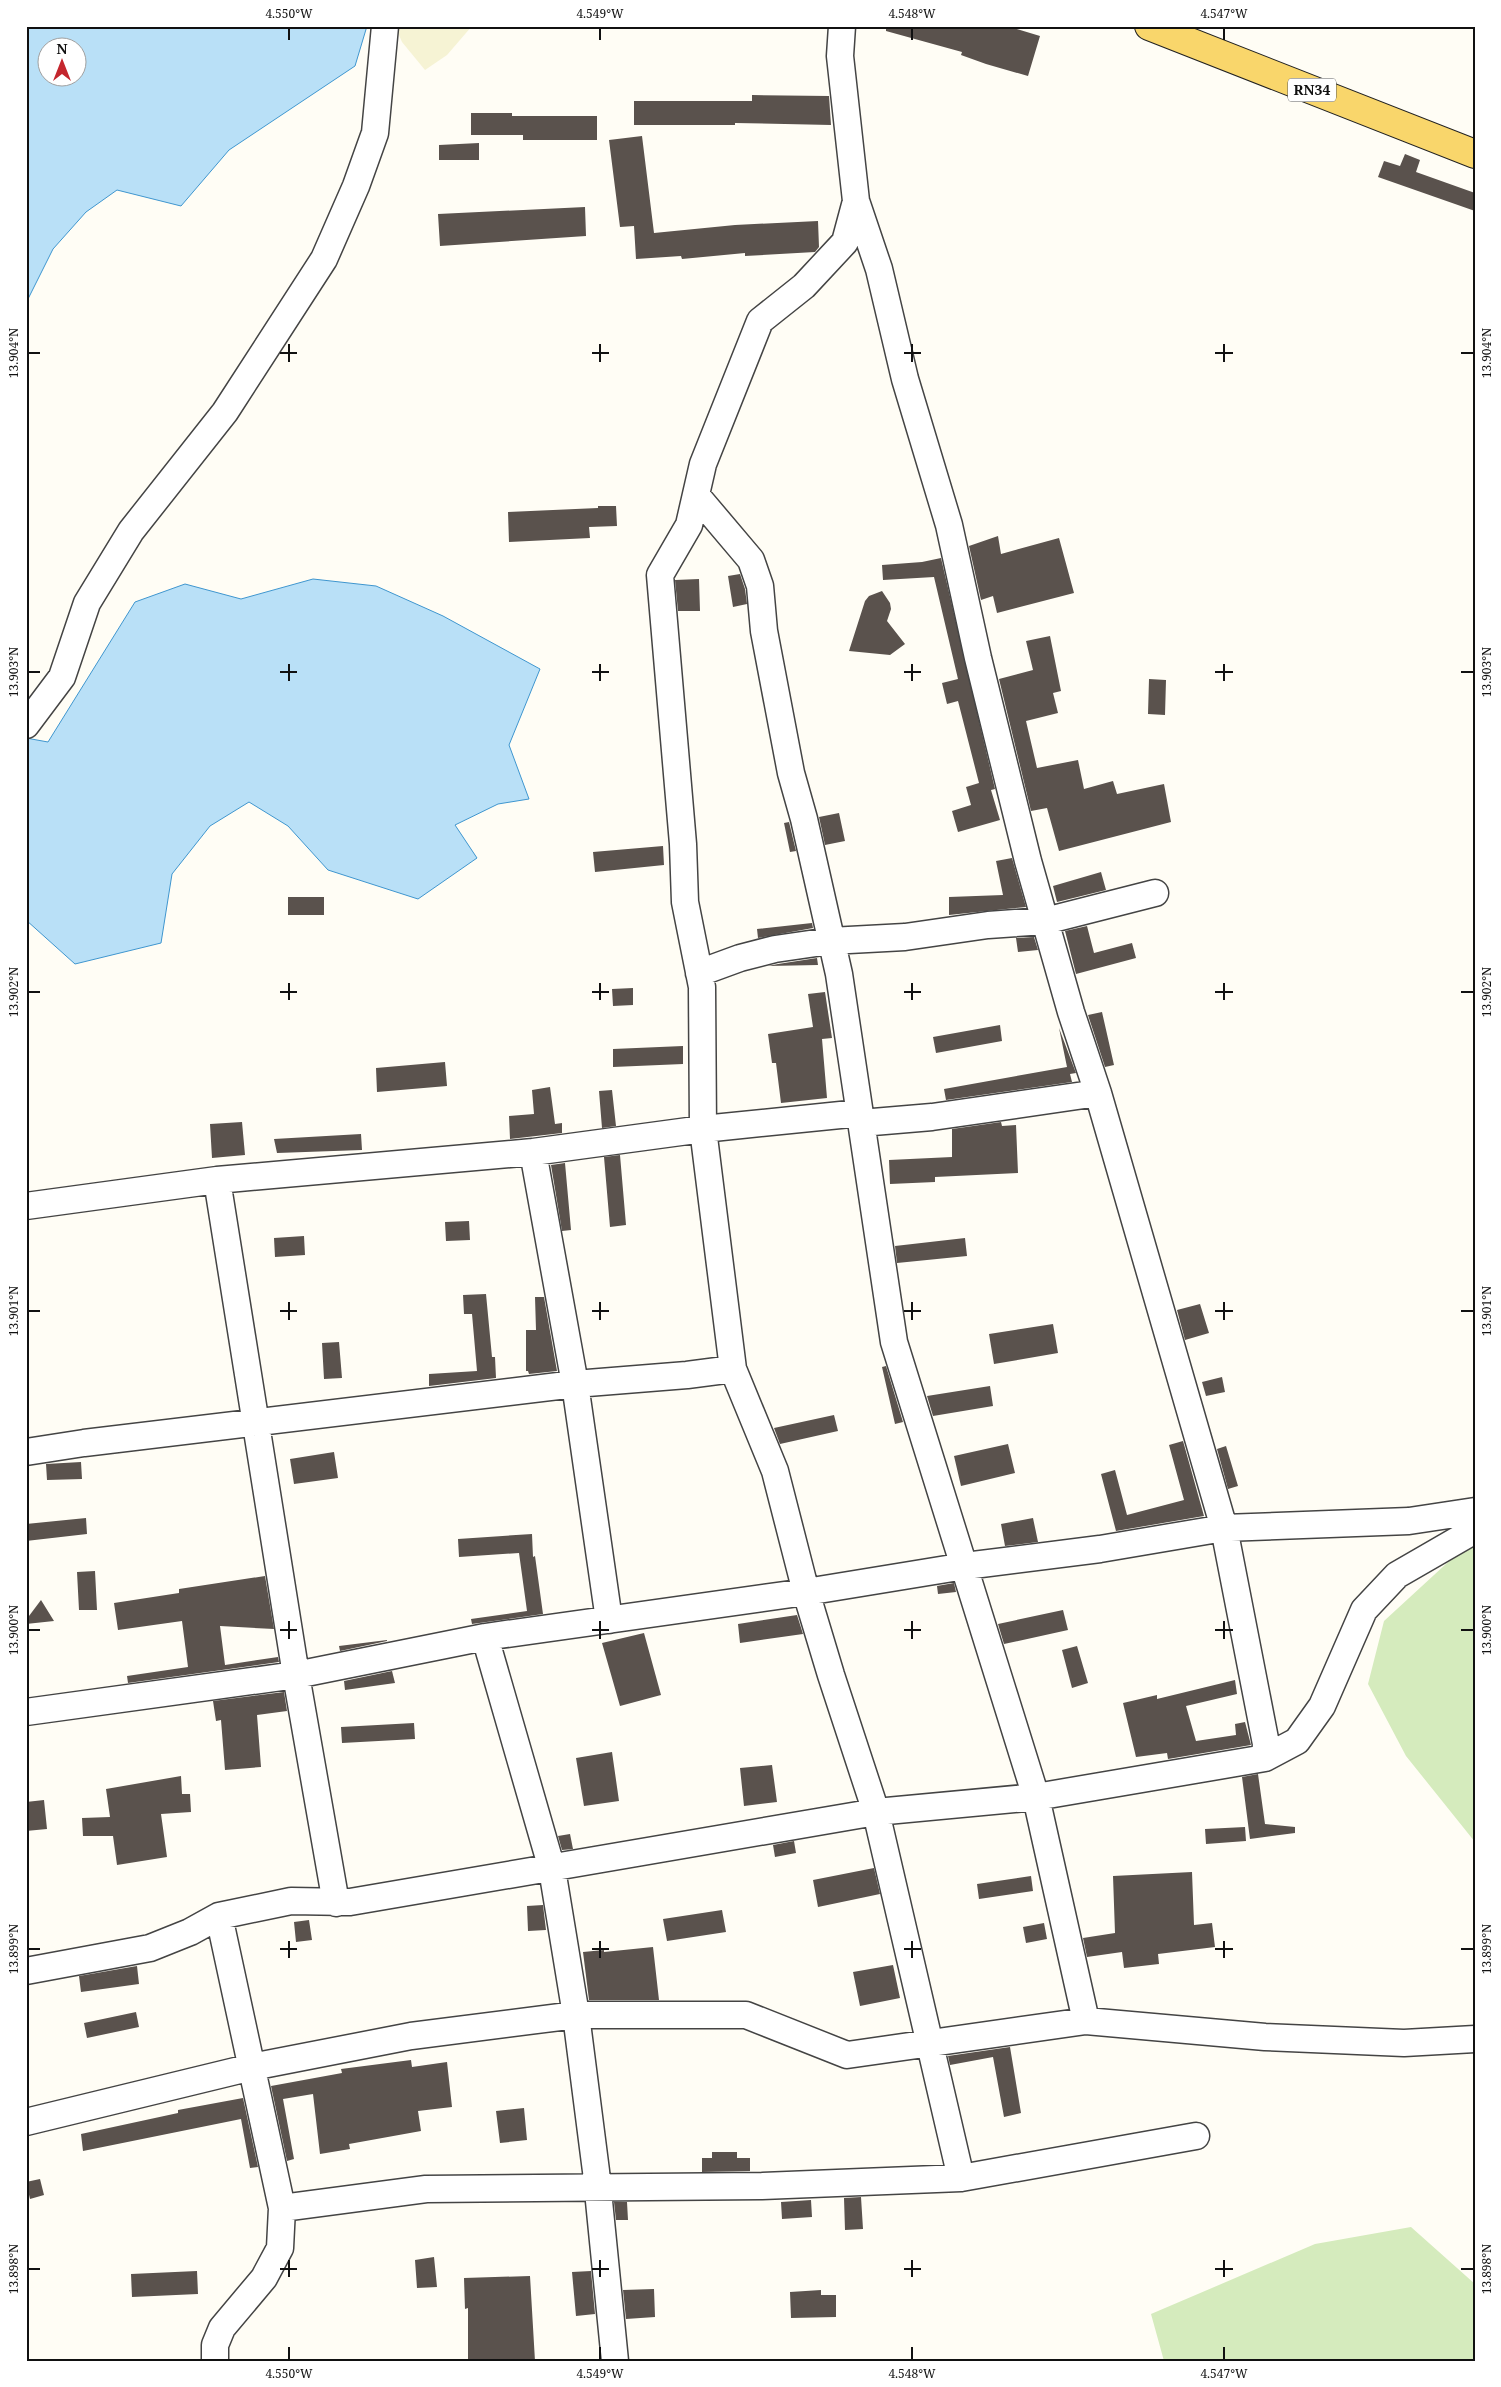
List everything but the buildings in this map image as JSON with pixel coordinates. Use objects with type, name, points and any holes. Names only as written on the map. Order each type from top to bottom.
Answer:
[{"type":"main road","name":"RN34","points":[[1149,26],[1475,154]]},
{"type":"street","points":[[26,725],[62,678],[87,603],[131,531],[225,412],[324,259],[356,186],[375,134],[385,26]]},
{"type":"street","points":[[842,26],[840,56],[856,200],[879,268],[906,379],[949,524],[978,658],[1045,921],[1071,1012],[1098,1092],[1224,1528],[1266,1744],[1265,1758]]},
{"type":"street","points":[[856,200],[845,242],[804,286],[760,320],[703,464],[689,525],[660,575],[683,844],[685,902],[702,986],[703,1129],[733,1369],[775,1471],[806,1592],[876,1812],[961,2178]]},
{"type":"street","points":[[696,495],[751,560],[760,586],[764,630],[791,773],[804,819],[839,974],[894,1342],[1036,1797],[1086,2021]]},
{"type":"street","points":[[699,973],[740,958],[775,949],[830,940],[906,937],[988,925],[1045,921],[1155,893]]},
{"type":"street","points":[[26,1206],[216,1180],[533,1152],[703,1129],[860,1118],[932,1117],[1098,1092]]},
{"type":"street","points":[[533,1152],[575,1384],[608,1620]]},
{"type":"street","points":[[216,1180],[296,1675],[336,1903]]},
{"type":"street","points":[[26,1452],[84,1443],[256,1424],[575,1384],[687,1375],[733,1369]]},
{"type":"street","points":[[26,1712],[296,1675],[485,1637],[806,1592],[965,1566],[1100,1549],[1224,1528],[1410,1521],[1475,1511]]},
{"type":"street","points":[[26,1971],[150,1948],[190,1932],[219,1916],[291,1900],[350,1902],[552,1869],[876,1812],[1036,1797],[1265,1758],[1298,1741],[1322,1706],[1364,1610],[1397,1575],[1475,1530]]},
{"type":"street","points":[[485,1637],[552,1869],[576,2014],[597,2186],[615,2361]]},
{"type":"street","points":[[215,2361],[215,2345],[222,2328],[264,2278],[280,2248],[282,2208],[219,1916]]},
{"type":"street","points":[[26,2122],[252,2067],[411,2036],[576,2014],[746,2014],[847,2055],[1086,2021],[1265,2037],[1404,2043],[1475,2039]]},
{"type":"street","points":[[282,2208],[426,2189],[762,2186],[961,2178],[1196,2136]]},
{"type":"shaded area","points":[[395,26],[472,26],[447,55],[425,70],[402,42]]},
{"type":"green space","points":[[1475,1547],[1475,1842],[1406,1756],[1368,1684],[1384,1621],[1459,1552]]},
{"type":"green space","points":[[1411,2227],[1475,2284],[1475,2361],[1164,2361],[1151,2314],[1315,2244]]},
{"type":"water","points":[[26,26],[367,26],[355,66],[229,150],[181,206],[117,190],[86,212],[53,249],[26,303]]},
{"type":"water","points":[[313,579],[376,586],[443,616],[540,669],[509,745],[529,799],[498,804],[455,825],[477,858],[418,899],[328,870],[288,826],[249,802],[210,826],[172,874],[161,943],[75,964],[26,920],[26,738],[48,742],[135,602],[185,584],[241,599]]}]
